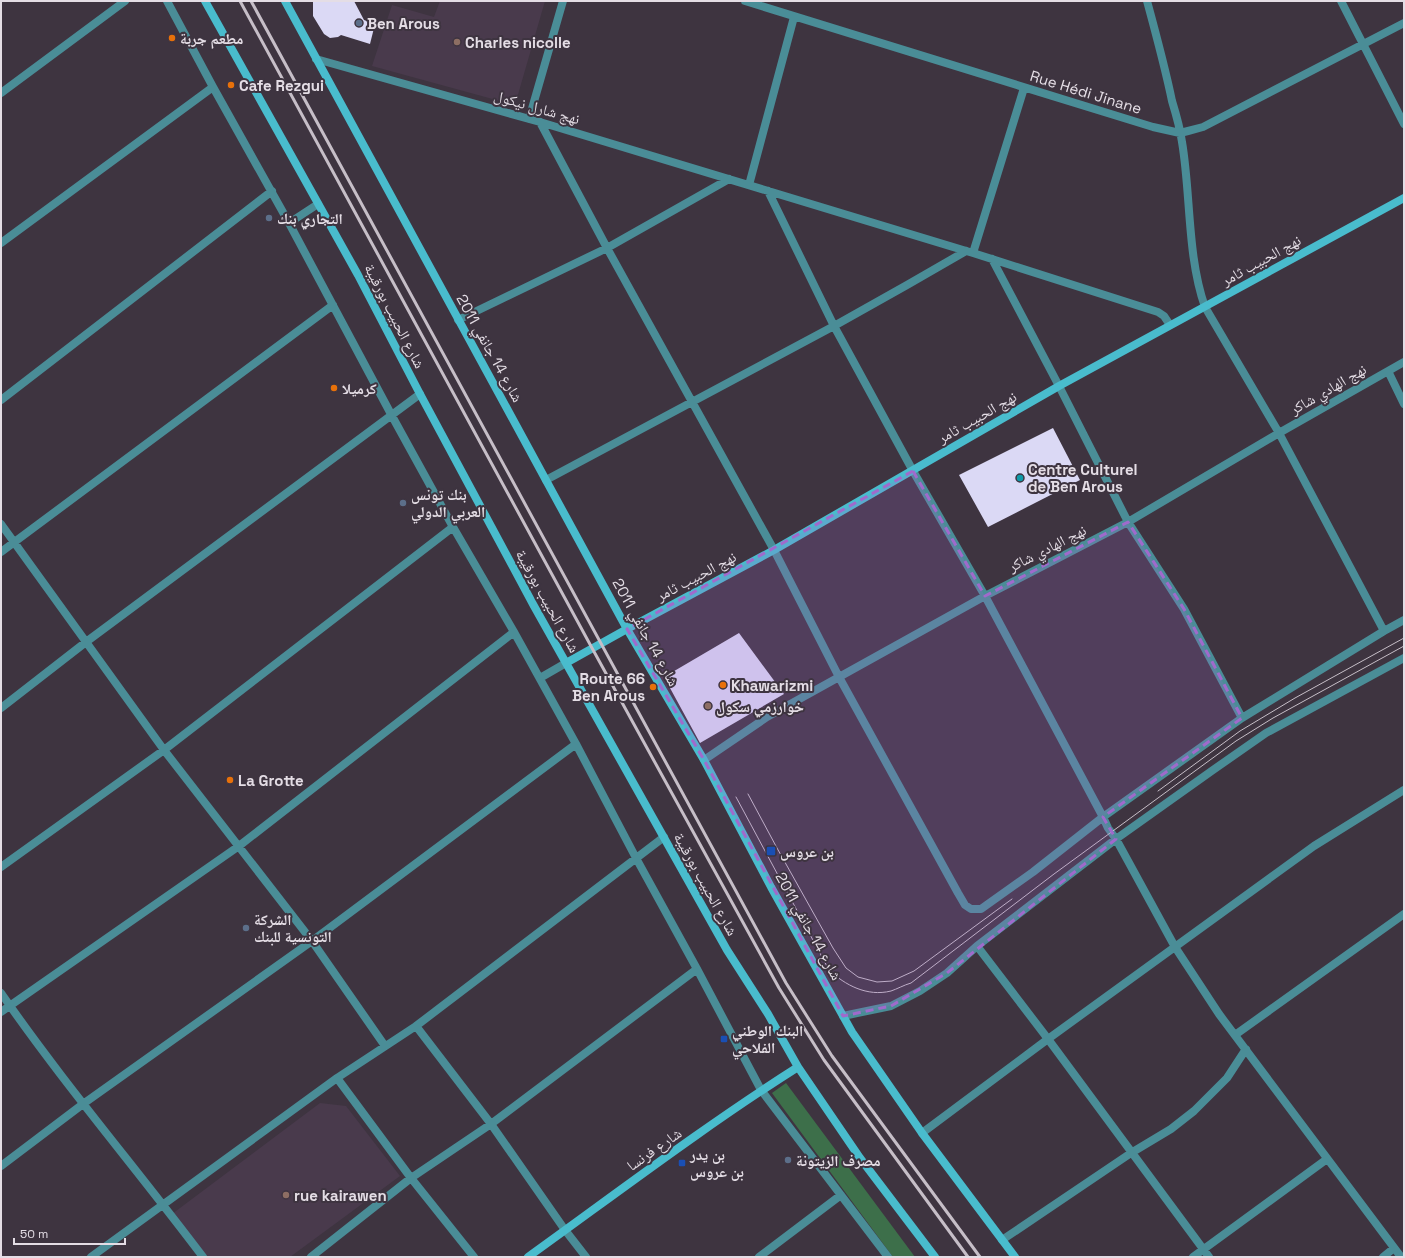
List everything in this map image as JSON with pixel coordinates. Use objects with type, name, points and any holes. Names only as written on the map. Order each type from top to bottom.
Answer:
[{"type":"street","points":[[1,92],[126,1]]},
{"type":"street","points":[[167,1],[213,87],[272,191],[453,527],[540,678],[761,1090],[840,1196],[888,1257]]},
{"type":"street","name":"شارع الحبيب بورقيبة","points":[[205,1],[358,275],[479,506],[728,950],[768,1014],[798,1067],[860,1158],[935,1257]]},
{"type":"street","name":"شارع 14 جانفي 2011","points":[[285,1],[627,629],[704,760],[771,887],[852,1032],[922,1133],[1015,1257]]},
{"type":"street","points":[[529,119],[563,1]]},
{"type":"street","name":"Rue Hédi Jinane","points":[[745,1],[775,5],[794,17],[1153,127],[1180,133],[1203,126],[1362,43],[1404,23]]},
{"type":"street","points":[[1147,1],[1180,133],[1199,291],[1205,307],[1279,433],[1384,631]]},
{"type":"street","points":[[1341,1],[1404,124]]},
{"type":"street","points":[[750,185],[794,17]]},
{"type":"street","name":"نهج شارل نيكول","points":[[316,59],[540,122],[970,252],[1158,312],[1164,316],[1170,325]]},
{"type":"street","points":[[1,243],[213,87]]},
{"type":"street","points":[[546,480],[970,252],[1024,88]]},
{"type":"street","points":[[540,122],[607,248],[774,550],[839,677],[958,893],[965,905],[971,909],[981,909],[1033,872],[1104,817],[1242,718],[1404,620]]},
{"type":"street","points":[[458,320],[607,248],[729,179]]},
{"type":"street","points":[[1,400],[272,191]]},
{"type":"street","points":[[768,191],[834,326],[913,471],[985,596],[1104,817],[1108,828],[1116,839],[1175,947],[1219,1014],[1401,1257]]},
{"type":"street","name":"نهج الحبيب ثامر","points":[[566,663],[774,550],[1060,386],[1404,198]]},
{"type":"street","points":[[289,223],[318,204]]},
{"type":"street","points":[[992,259],[1060,386],[1128,522],[1184,609],[1242,718]]},
{"type":"street","points":[[1,552],[333,305]]},
{"type":"street","name":"نهج الهادي شاكر","points":[[704,760],[767,717],[985,596],[1128,522],[1279,433],[1404,362]]},
{"type":"street","points":[[1388,371],[1404,404]]},
{"type":"street","points":[[1,708],[86,642],[420,394]]},
{"type":"street","points":[[1,524],[164,750],[312,942],[385,1046]]},
{"type":"street","points":[[1,867],[164,750],[453,527]]},
{"type":"street","points":[[1,1012],[239,846],[514,632]]},
{"type":"street","points":[[843,1016],[891,1006],[920,991],[946,973],[977,946],[1116,839],[1266,733],[1403,661]]},
{"type":"street","points":[[540,678],[566,663]]},
{"type":"street","points":[[1,1166],[83,1104],[312,942],[576,744]]},
{"type":"street","points":[[922,1133],[1048,1039],[1314,846],[1404,790]]},
{"type":"street","points":[[91,1257],[337,1078],[416,1026],[664,837]]},
{"type":"street","points":[[1235,1035],[1404,914]]},
{"type":"street","points":[[977,946],[1048,1039],[1209,1257]]},
{"type":"street","points":[[311,1257],[411,1178],[491,1124],[697,969]]},
{"type":"street","points":[[1,993],[83,1104],[163,1204],[203,1257]]},
{"type":"street","points":[[416,1026],[491,1124],[565,1230],[586,1257]]},
{"type":"street","points":[[1002,1240],[1132,1153],[1171,1129],[1194,1111],[1227,1078],[1246,1049]]},
{"type":"street","name":"شارع فرنسا","points":[[528,1257],[761,1090],[798,1067]]},
{"type":"street","points":[[337,1078],[411,1178],[474,1257]]},
{"type":"street","points":[[1193,1257],[1327,1159]]},
{"type":"street","points":[[759,1257],[840,1196]]},
{"type":"street","points":[[1384,1257],[1394,1248]]},
{"type":"highlighted area","points":[[913,471],[985,596],[1128,522],[1184,609],[1242,718],[1103,817],[1116,839],[947,973],[891,1006],[843,1016],[704,760],[627,629]]},
{"type":"shaded area","name":"Charles nicolle","points":[[440,1],[545,1],[515,105],[372,66],[392,5],[434,17]]},
{"type":"shaded area","name":"rue kairawen","points":[[320,1103],[346,1106],[400,1176],[290,1257],[205,1257],[172,1214]]},
{"type":"green space","points":[[786,1083],[915,1257],[893,1257],[772,1093]]},
{"type":"building","name":"Ben Arous","points":[[313,1],[354,1],[364,20],[375,24],[370,44],[341,35],[330,38],[324,34],[313,16]]},
{"type":"building","name":"Centre Culturel de Ben Arous","points":[[1053,428],[1080,480],[988,527],[959,475]]},
{"type":"building","name":"Khawarizmi","points":[[739,633],[784,694],[700,743],[664,677]]},
{"type":"tram line","points":[[1158,791],[1240,731],[1295,698],[1404,638]]},
{"type":"tram line","points":[[736,797],[829,970],[849,985],[865,991],[891,991],[911,983],[1054,874],[1236,741],[1273,718],[1404,646]]},
{"type":"tram line","points":[[748,794],[833,948],[846,968],[858,977],[877,982],[892,981],[914,971],[1012,899]]},
{"type":"railway","points":[[240,1],[779,988],[824,1060],[968,1257]]},
{"type":"railway","points":[[251,1],[786,983],[832,1056],[980,1257]]},
{"type":"place","name":"Ben Arous","points":[[359,23]]},
{"type":"place","name":"مطعم جربة","points":[[172,38]]},
{"type":"place","name":"Charles nicolle","points":[[457,42]]},
{"type":"place","name":"Cafe Rezgui","points":[[231,85]]},
{"type":"place","name":"التجاري بنك","points":[[269,218]]},
{"type":"place","name":"كرميلا","points":[[334,388]]},
{"type":"place","name":"Centre Culturel de Ben Arous","points":[[1020,478]]},
{"type":"place","name":"بنك تونس العربي الدولي","points":[[403,503]]},
{"type":"place","name":"Khawarizmi","points":[[723,685]]},
{"type":"place","name":"Route 66 Ben Arous","points":[[653,687]]},
{"type":"place","name":"خوارزمي سكول","points":[[708,706]]},
{"type":"place","name":"La Grotte","points":[[230,780]]},
{"type":"place","name":"بن عروس","points":[[771,851]]},
{"type":"place","name":"الشركة التونسية للبنك","points":[[246,928]]},
{"type":"place","name":"البنك الوطني الفلاحي","points":[[724,1039]]},
{"type":"place","name":"مصرف الزيتونة","points":[[788,1160]]},
{"type":"place","name":"بن يدر بن عروس","points":[[682,1163]]},
{"type":"place","name":"rue kairawen","points":[[286,1195]]}]
